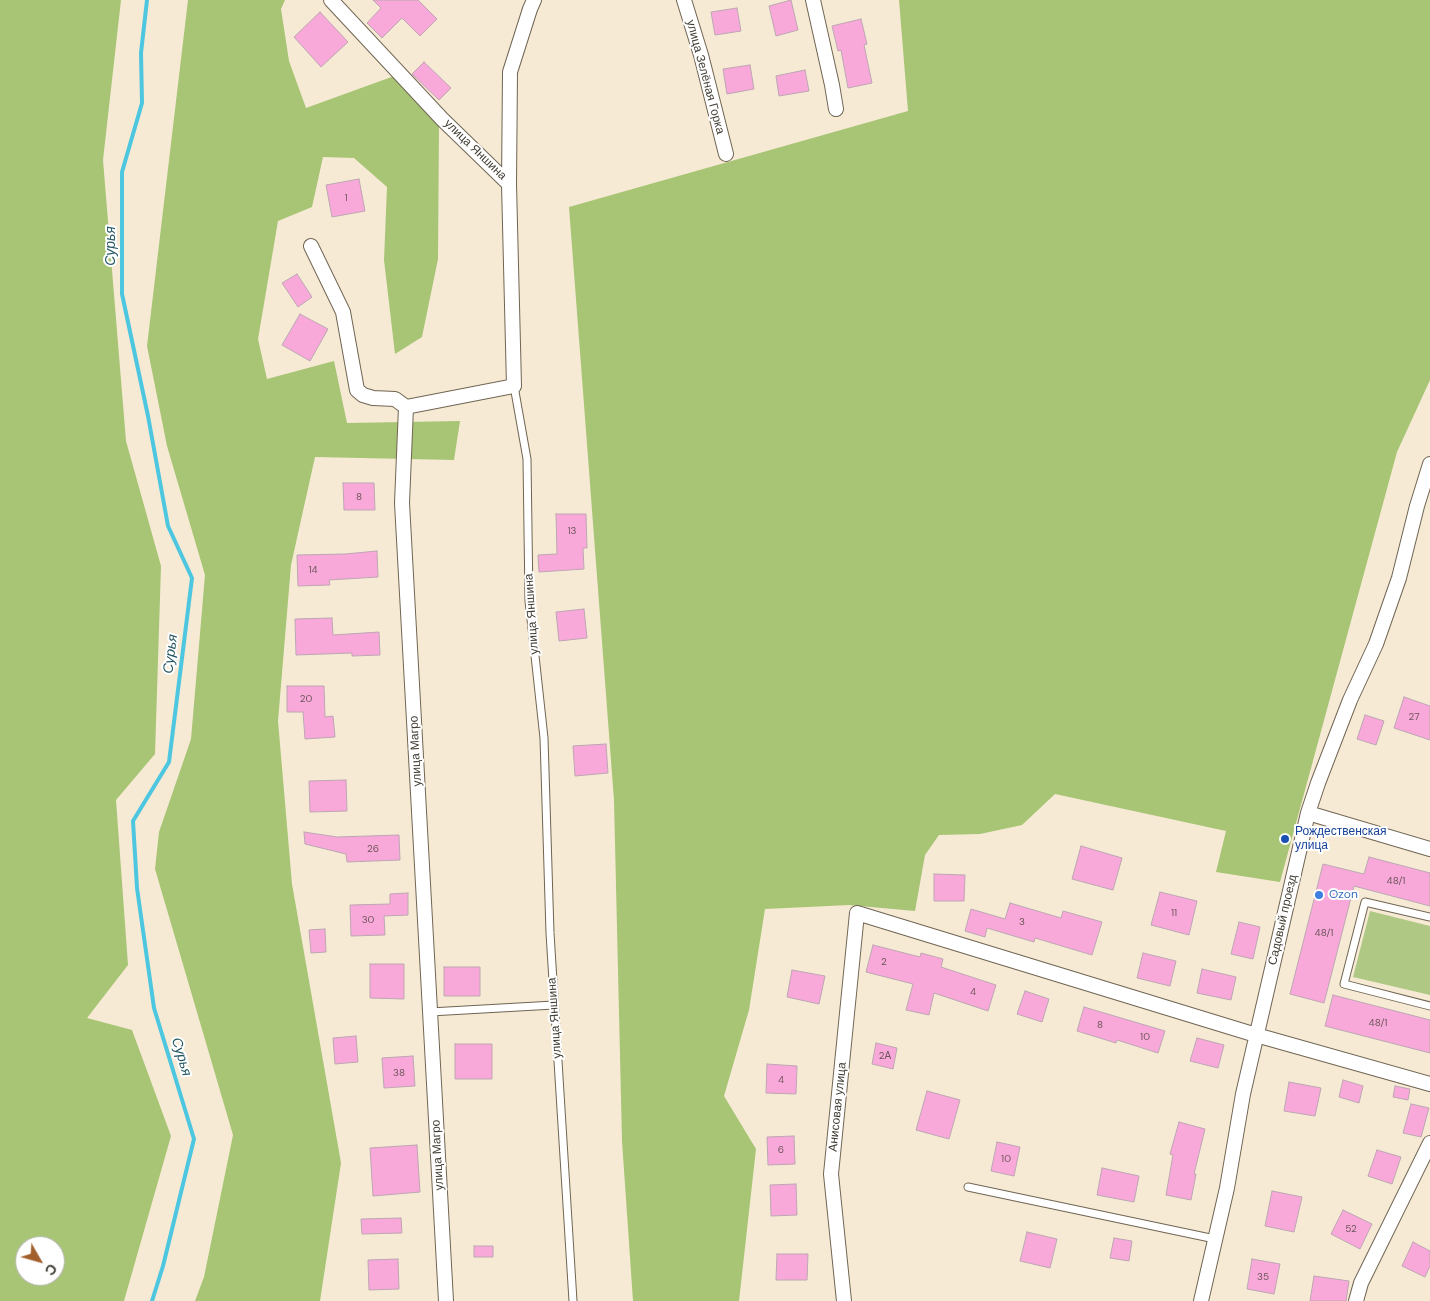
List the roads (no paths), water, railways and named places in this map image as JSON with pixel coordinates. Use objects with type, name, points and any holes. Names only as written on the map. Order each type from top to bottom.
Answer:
[{"type":"street","name":"улица Яншина","points":[[331,0],[442,119],[510,184],[514,386]]},
{"type":"street","points":[[510,184],[510,72],[534,0]]},
{"type":"street","name":"улица Зелёная Горка","points":[[684,0],[726,154]]},
{"type":"street","points":[[813,0],[836,109]]},
{"type":"street","points":[[312,246],[343,312],[357,390],[363,395],[373,398],[395,399],[406,407],[514,386]]},
{"type":"street","name":"улица Магро","points":[[406,407],[402,503],[446,1301]]},
{"type":"street","name":"Садовый проезд","points":[[1202,1301],[1227,1188],[1242,1094],[1308,813],[1350,700],[1376,644],[1399,578],[1430,464]]},
{"type":"street","points":[[1308,813],[1429,846]]},
{"type":"street","name":"Анисовая улица","points":[[844,1301],[831,1174],[857,913],[1256,1035]]},
{"type":"street","points":[[1256,1035],[1430,1084]]},
{"type":"street","points":[[1356,1301],[1361,1283],[1430,1143]]},
{"type":"lane","name":"улица Яншина","points":[[514,386],[527,459],[529,601],[544,738],[550,933],[573,1301]]},
{"type":"lane","points":[[1430,917],[1365,902],[1344,984],[1430,1006]]},
{"type":"lane","points":[[430,1012],[554,1005]]},
{"type":"lane","points":[[968,1187],[1215,1240]]},
{"type":"waterway","name":"Сурья","points":[[147,0],[141,53],[142,103],[122,172],[122,294],[148,416],[168,526],[192,578],[169,762],[133,821],[137,888],[154,1008],[194,1139],[163,1266],[152,1301]]},
{"type":"place","name":"Рождественская улица","points":[[1285,839]]},
{"type":"place","name":"Ozon","points":[[1319,895]]}]
